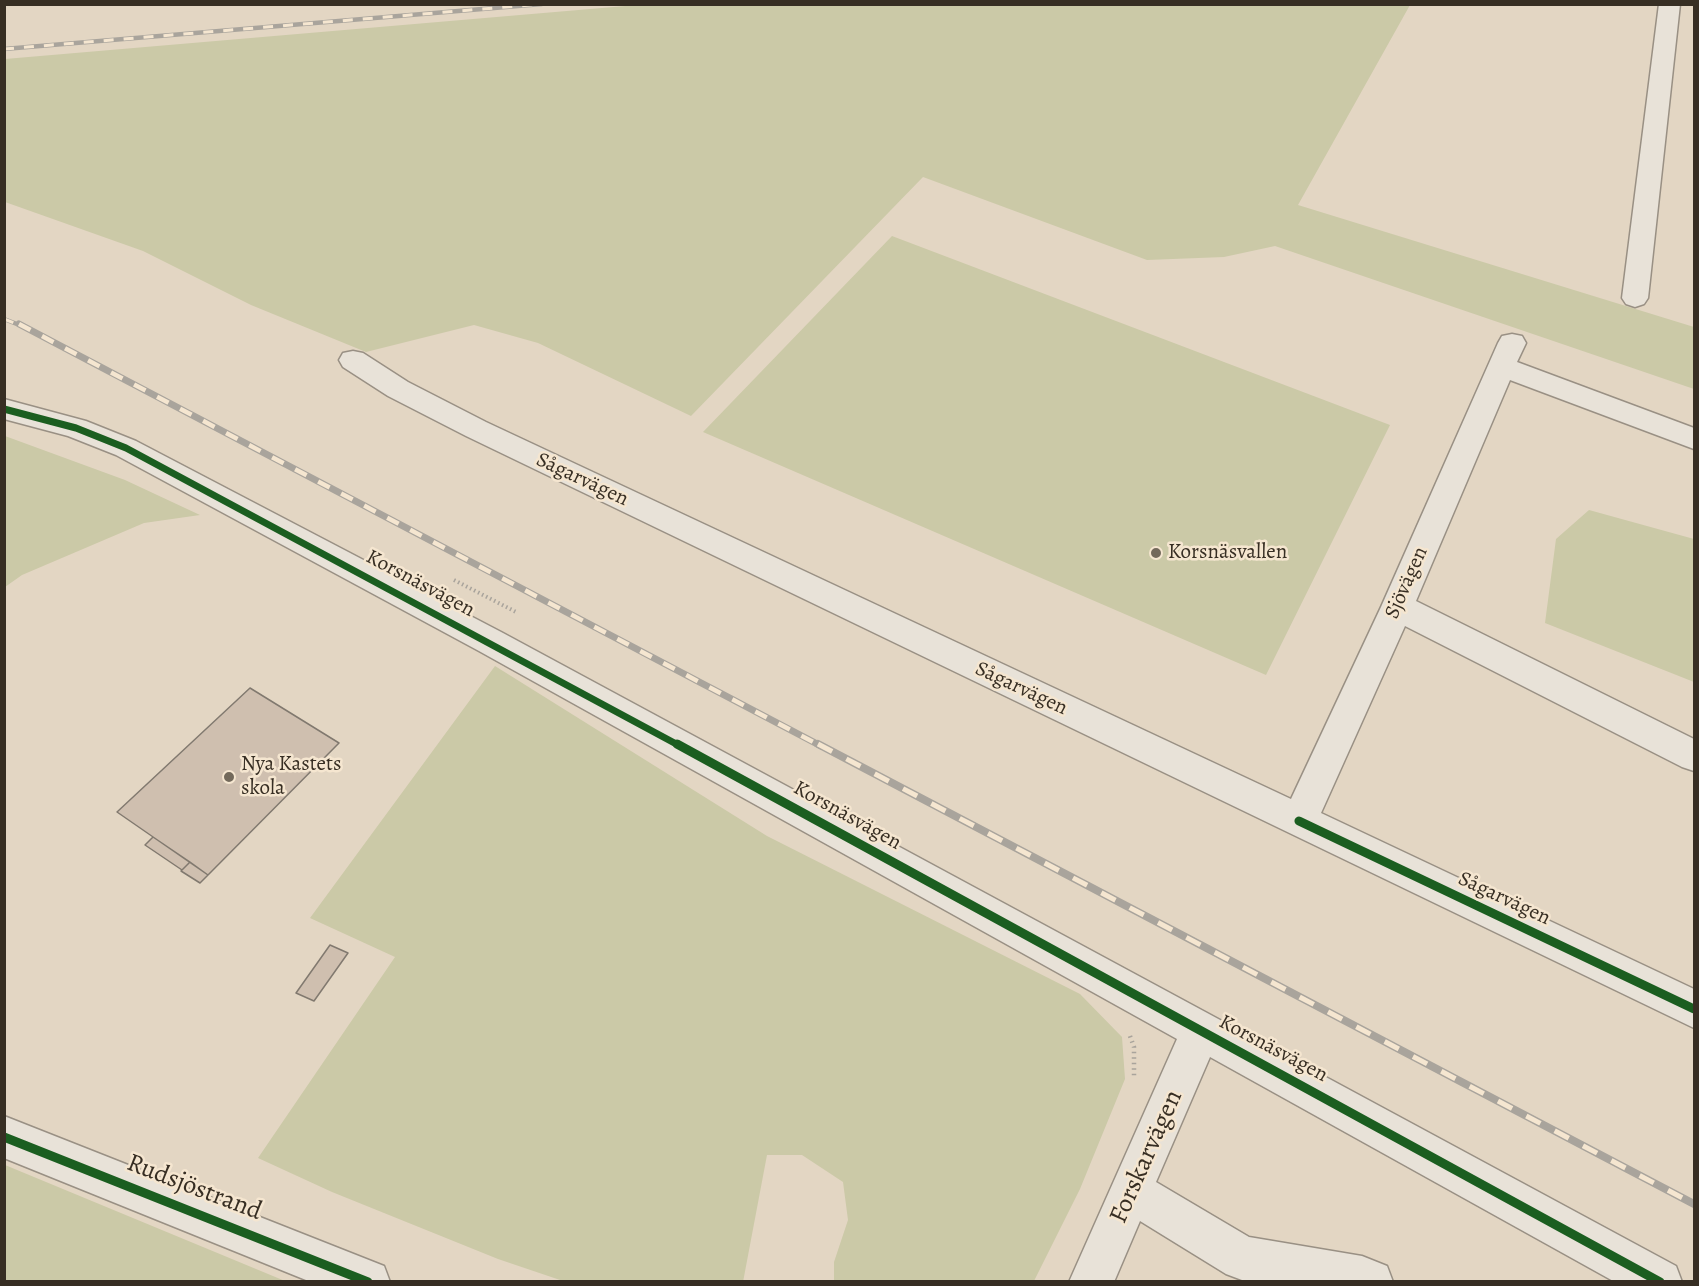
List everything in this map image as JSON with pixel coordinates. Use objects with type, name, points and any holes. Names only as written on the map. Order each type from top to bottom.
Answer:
[{"type":"street","points":[[1635,298],[1670,4]]},
{"type":"street","name":"Sjövägen","points":[[1299,821],[1397,607],[1507,355],[1695,439]]},
{"type":"street","name":"Sågarvägen","points":[[353,360],[398,389],[476,429],[1695,1009]]},
{"type":"street","name":"Korsnäsvägen","points":[[4,409],[76,428],[126,448],[491,642],[1660,1281]]},
{"type":"street","points":[[1397,607],[1695,756]]},
{"type":"street","name":"Forskarvägen","points":[[1091,1281],[1201,1031]]},
{"type":"street","name":"Rudsjöstrand","points":[[4,1137],[368,1281]]},
{"type":"street","points":[[1132,1192],[1242,1258],[1371,1281]]},
{"type":"path","points":[[454,580],[518,613]]},
{"type":"path","points":[[1127,1029],[1134,1047],[1135,1078],[1131,1086]]},
{"type":"shaded area","points":[[637,5],[1410,5],[1298,205],[1694,327],[1694,389],[1275,246],[1224,257],[1147,260],[923,177],[691,416],[538,343],[474,325],[366,352],[251,305],[143,251],[5,202],[5,59]]},
{"type":"shaded area","name":"Korsnäsvallen","points":[[892,236],[1390,425],[1266,675],[703,432]]},
{"type":"shaded area","points":[[5,436],[125,480],[200,515],[144,523],[22,575],[5,587]]},
{"type":"shaded area","points":[[1589,510],[1694,539],[1694,682],[1545,623],[1556,539]]},
{"type":"shaded area","points":[[495,666],[767,836],[1080,994],[1122,1037],[1125,1079],[1080,1189],[1034,1281],[834,1281],[834,1262],[848,1220],[843,1182],[802,1155],[767,1155],[743,1282],[563,1281],[498,1259],[332,1192],[258,1158],[395,957],[310,918]]},
{"type":"shaded area","points":[[5,1165],[285,1281],[5,1281]]},
{"type":"building","name":"Nya Kastets skola","points":[[250,688],[339,743],[208,875],[117,812]]},
{"type":"building","points":[[153,837],[190,862],[182,870],[145,845]]},
{"type":"building","points":[[190,862],[208,875],[200,883],[181,871]]},
{"type":"building","points":[[330,945],[348,953],[314,1001],[296,993]]},
{"type":"railway","points":[[4,49],[542,4]]},
{"type":"railway","points":[[4,319],[22,326]]},
{"type":"railway","points":[[19,324],[821,746]]},
{"type":"railway","points":[[818,744],[1694,1204]]},
{"type":"cycle path","points":[[4,409],[76,428],[126,448],[491,642],[1660,1282]]},
{"type":"cycle path","points":[[1299,821],[1694,1009]]},
{"type":"cycle path","points":[[4,1137],[368,1282]]},
{"type":"place","name":"Korsnäsvallen","points":[[1156,553]]},
{"type":"place","name":"Nya Kastets skola","points":[[229,777]]}]
